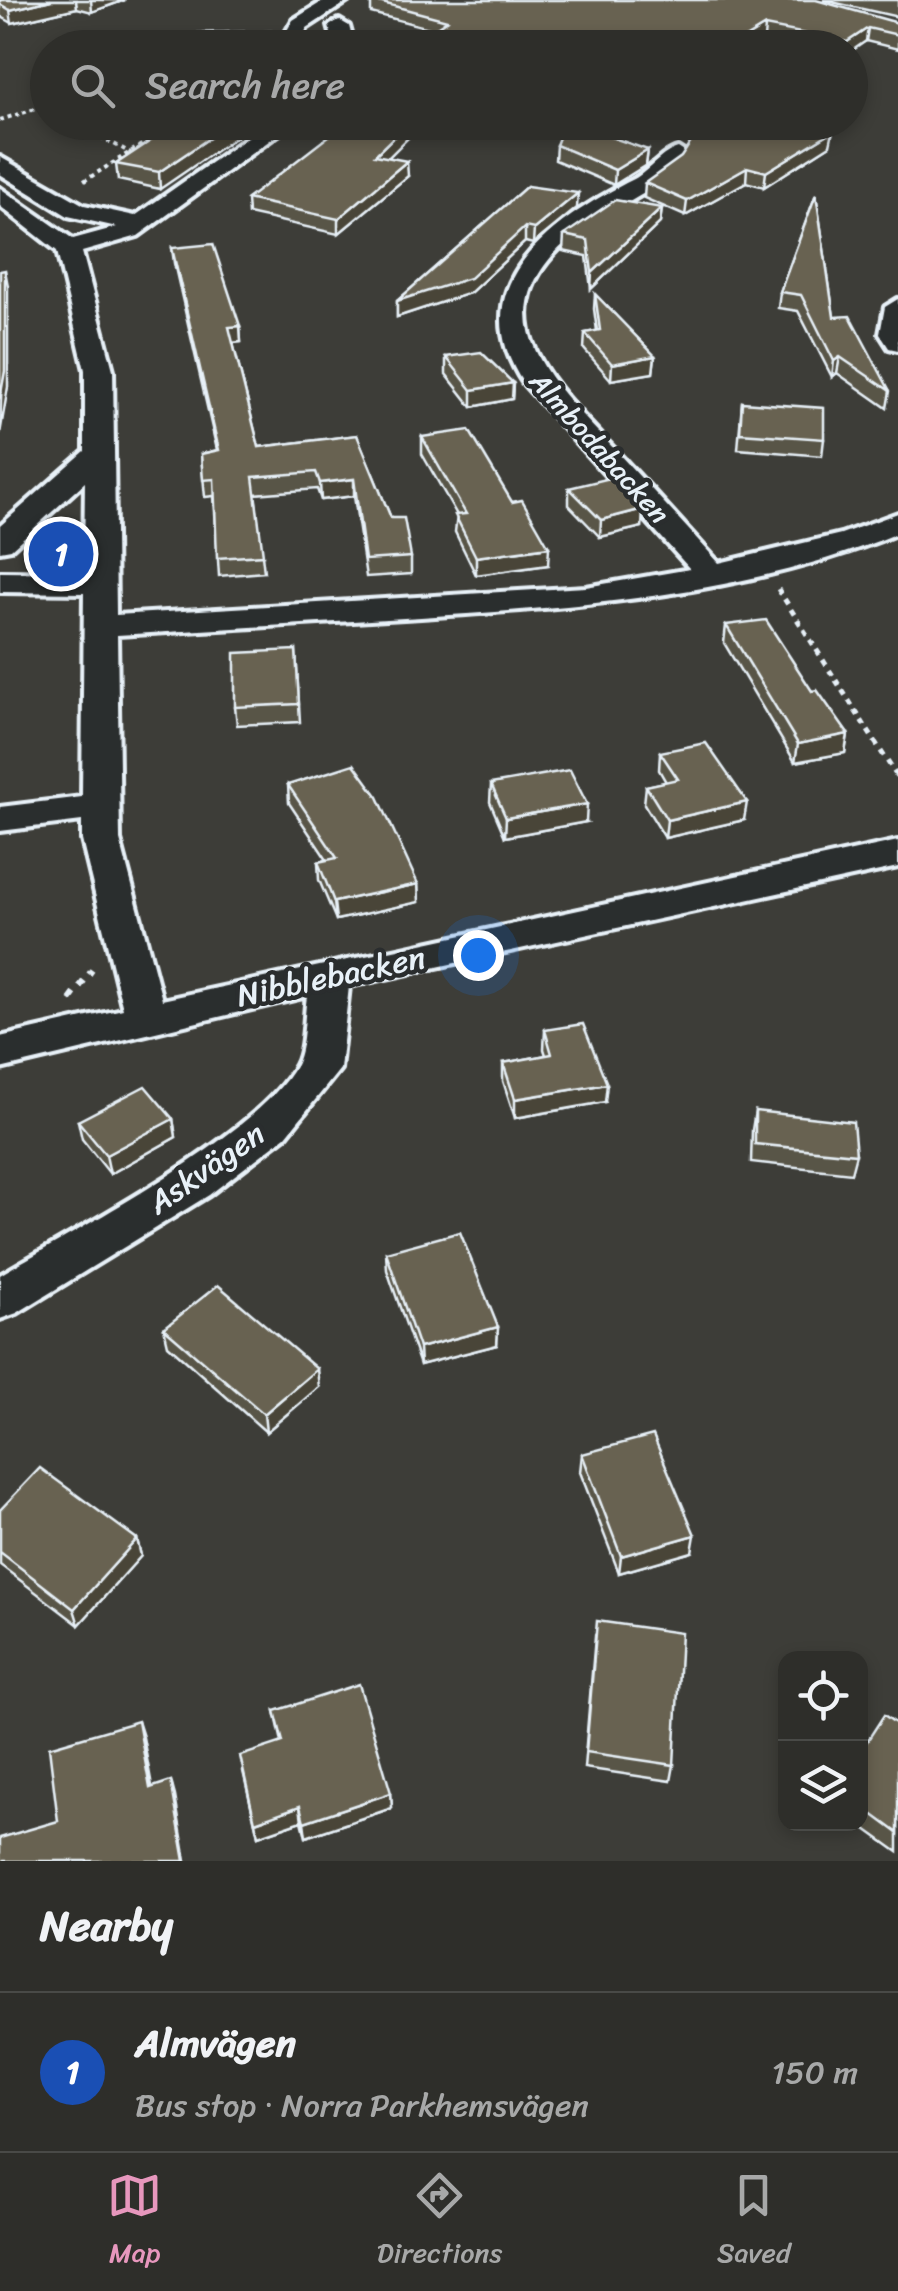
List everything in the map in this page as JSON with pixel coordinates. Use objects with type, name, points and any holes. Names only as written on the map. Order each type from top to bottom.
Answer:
[{"type":"street","points":[[295,30],[309,15],[340,0]]},
{"type":"street","points":[[339,26],[340,30]]},
{"type":"street","points":[[69,248],[108,240],[139,224],[258,140]]},
{"type":"street","name":"Almbodabacken","points":[[678,155],[663,176],[603,204],[550,244],[522,276],[512,309],[516,349],[534,378],[709,571]]},
{"type":"street","points":[[0,164],[76,211],[139,224]]},
{"type":"street","points":[[0,196],[69,248],[99,370],[101,840],[146,1017]]},
{"type":"street","points":[[898,307],[892,334],[898,342]]},
{"type":"street","points":[[0,542],[102,451]]},
{"type":"street","points":[[98,626],[586,597],[709,571],[763,564],[852,541],[898,522]]},
{"type":"street","points":[[0,582],[50,586],[97,582]]},
{"type":"street","points":[[0,819],[99,806]]},
{"type":"street","name":"Nibblebacken","points":[[0,1053],[330,976],[898,854]]},
{"type":"street","name":"Askvägen","points":[[0,1299],[193,1182],[270,1124],[318,1069],[330,976]]},
{"type":"path","points":[[0,120],[30,112]]},
{"type":"path","points":[[106,140],[131,153]]},
{"type":"path","points":[[44,192],[91,179],[151,140]]},
{"type":"path","points":[[763,564],[898,778]]},
{"type":"building","points":[[0,0],[51,0],[10,10]]},
{"type":"building","points":[[371,0],[816,0],[898,23],[898,35],[868,28],[786,30],[765,26],[758,30],[432,30],[447,20]]},
{"type":"building","points":[[152,140],[206,140],[159,172],[116,164]]},
{"type":"building","points":[[324,140],[390,140],[375,155],[407,161],[338,219],[247,199]]},
{"type":"building","points":[[558,140],[619,140],[648,150],[615,170],[556,145]]},
{"type":"building","points":[[692,140],[818,140],[766,172],[747,167],[687,201],[645,183],[681,157]]},
{"type":"building","points":[[527,186],[578,193],[534,229],[525,227],[470,278],[397,301]]},
{"type":"building","points":[[816,194],[834,317],[850,316],[890,391],[840,357],[834,361],[801,295],[780,292]]},
{"type":"building","points":[[615,200],[662,208],[592,273],[588,240],[564,235]]},
{"type":"building","points":[[213,244],[240,326],[229,327],[259,447],[357,435],[391,518],[404,518],[411,557],[365,560],[354,479],[320,483],[316,472],[253,477],[263,555],[217,558],[214,479],[203,480],[201,454],[219,450],[172,248]]},
{"type":"building","points":[[5,270],[5,371],[0,399],[0,271]]},
{"type":"building","points":[[595,294],[655,356],[612,364],[585,333],[600,330]]},
{"type":"building","points":[[481,352],[513,383],[472,390],[446,357]]},
{"type":"building","points":[[742,402],[824,408],[824,439],[740,433]]},
{"type":"building","points":[[469,430],[512,502],[522,500],[549,547],[476,557],[455,515],[466,514],[422,437]]},
{"type":"building","points":[[610,478],[643,509],[601,520],[569,488]]},
{"type":"building","points":[[766,620],[812,691],[817,690],[848,734],[798,744],[726,625]]},
{"type":"building","points":[[296,650],[299,704],[235,707],[235,653]]},
{"type":"building","points":[[706,743],[747,802],[667,820],[646,786],[678,779],[660,752]]},
{"type":"building","points":[[354,764],[378,797],[418,884],[334,902],[318,862],[337,858],[288,785]]},
{"type":"building","points":[[570,770],[587,804],[506,818],[491,784]]},
{"type":"building","points":[[583,1024],[607,1084],[515,1099],[503,1063],[552,1054],[545,1030]]},
{"type":"building","points":[[145,1086],[173,1119],[106,1155],[78,1121]]},
{"type":"building","points":[[755,1111],[853,1122],[856,1154],[755,1144]]},
{"type":"building","points":[[460,1232],[498,1327],[419,1348],[386,1252]]},
{"type":"building","points":[[218,1285],[317,1369],[264,1414],[164,1328]]},
{"type":"building","points":[[653,1435],[695,1535],[621,1556],[582,1454]]},
{"type":"building","points":[[40,1468],[137,1539],[74,1609],[0,1552],[0,1510]]},
{"type":"building","points":[[597,1621],[681,1633],[674,1765],[586,1752]]},
{"type":"building","points":[[359,1684],[391,1793],[304,1822],[300,1806],[255,1822],[240,1756],[283,1742],[275,1711]]},
{"type":"building","points":[[884,1715],[898,1725],[898,1833],[868,1811],[868,1740]]},
{"type":"building","points":[[138,1721],[150,1788],[171,1781],[185,1861],[0,1861],[0,1838],[58,1821],[49,1747]]},
{"type":"place","name":"Almvägen","points":[[61,554]]}]
